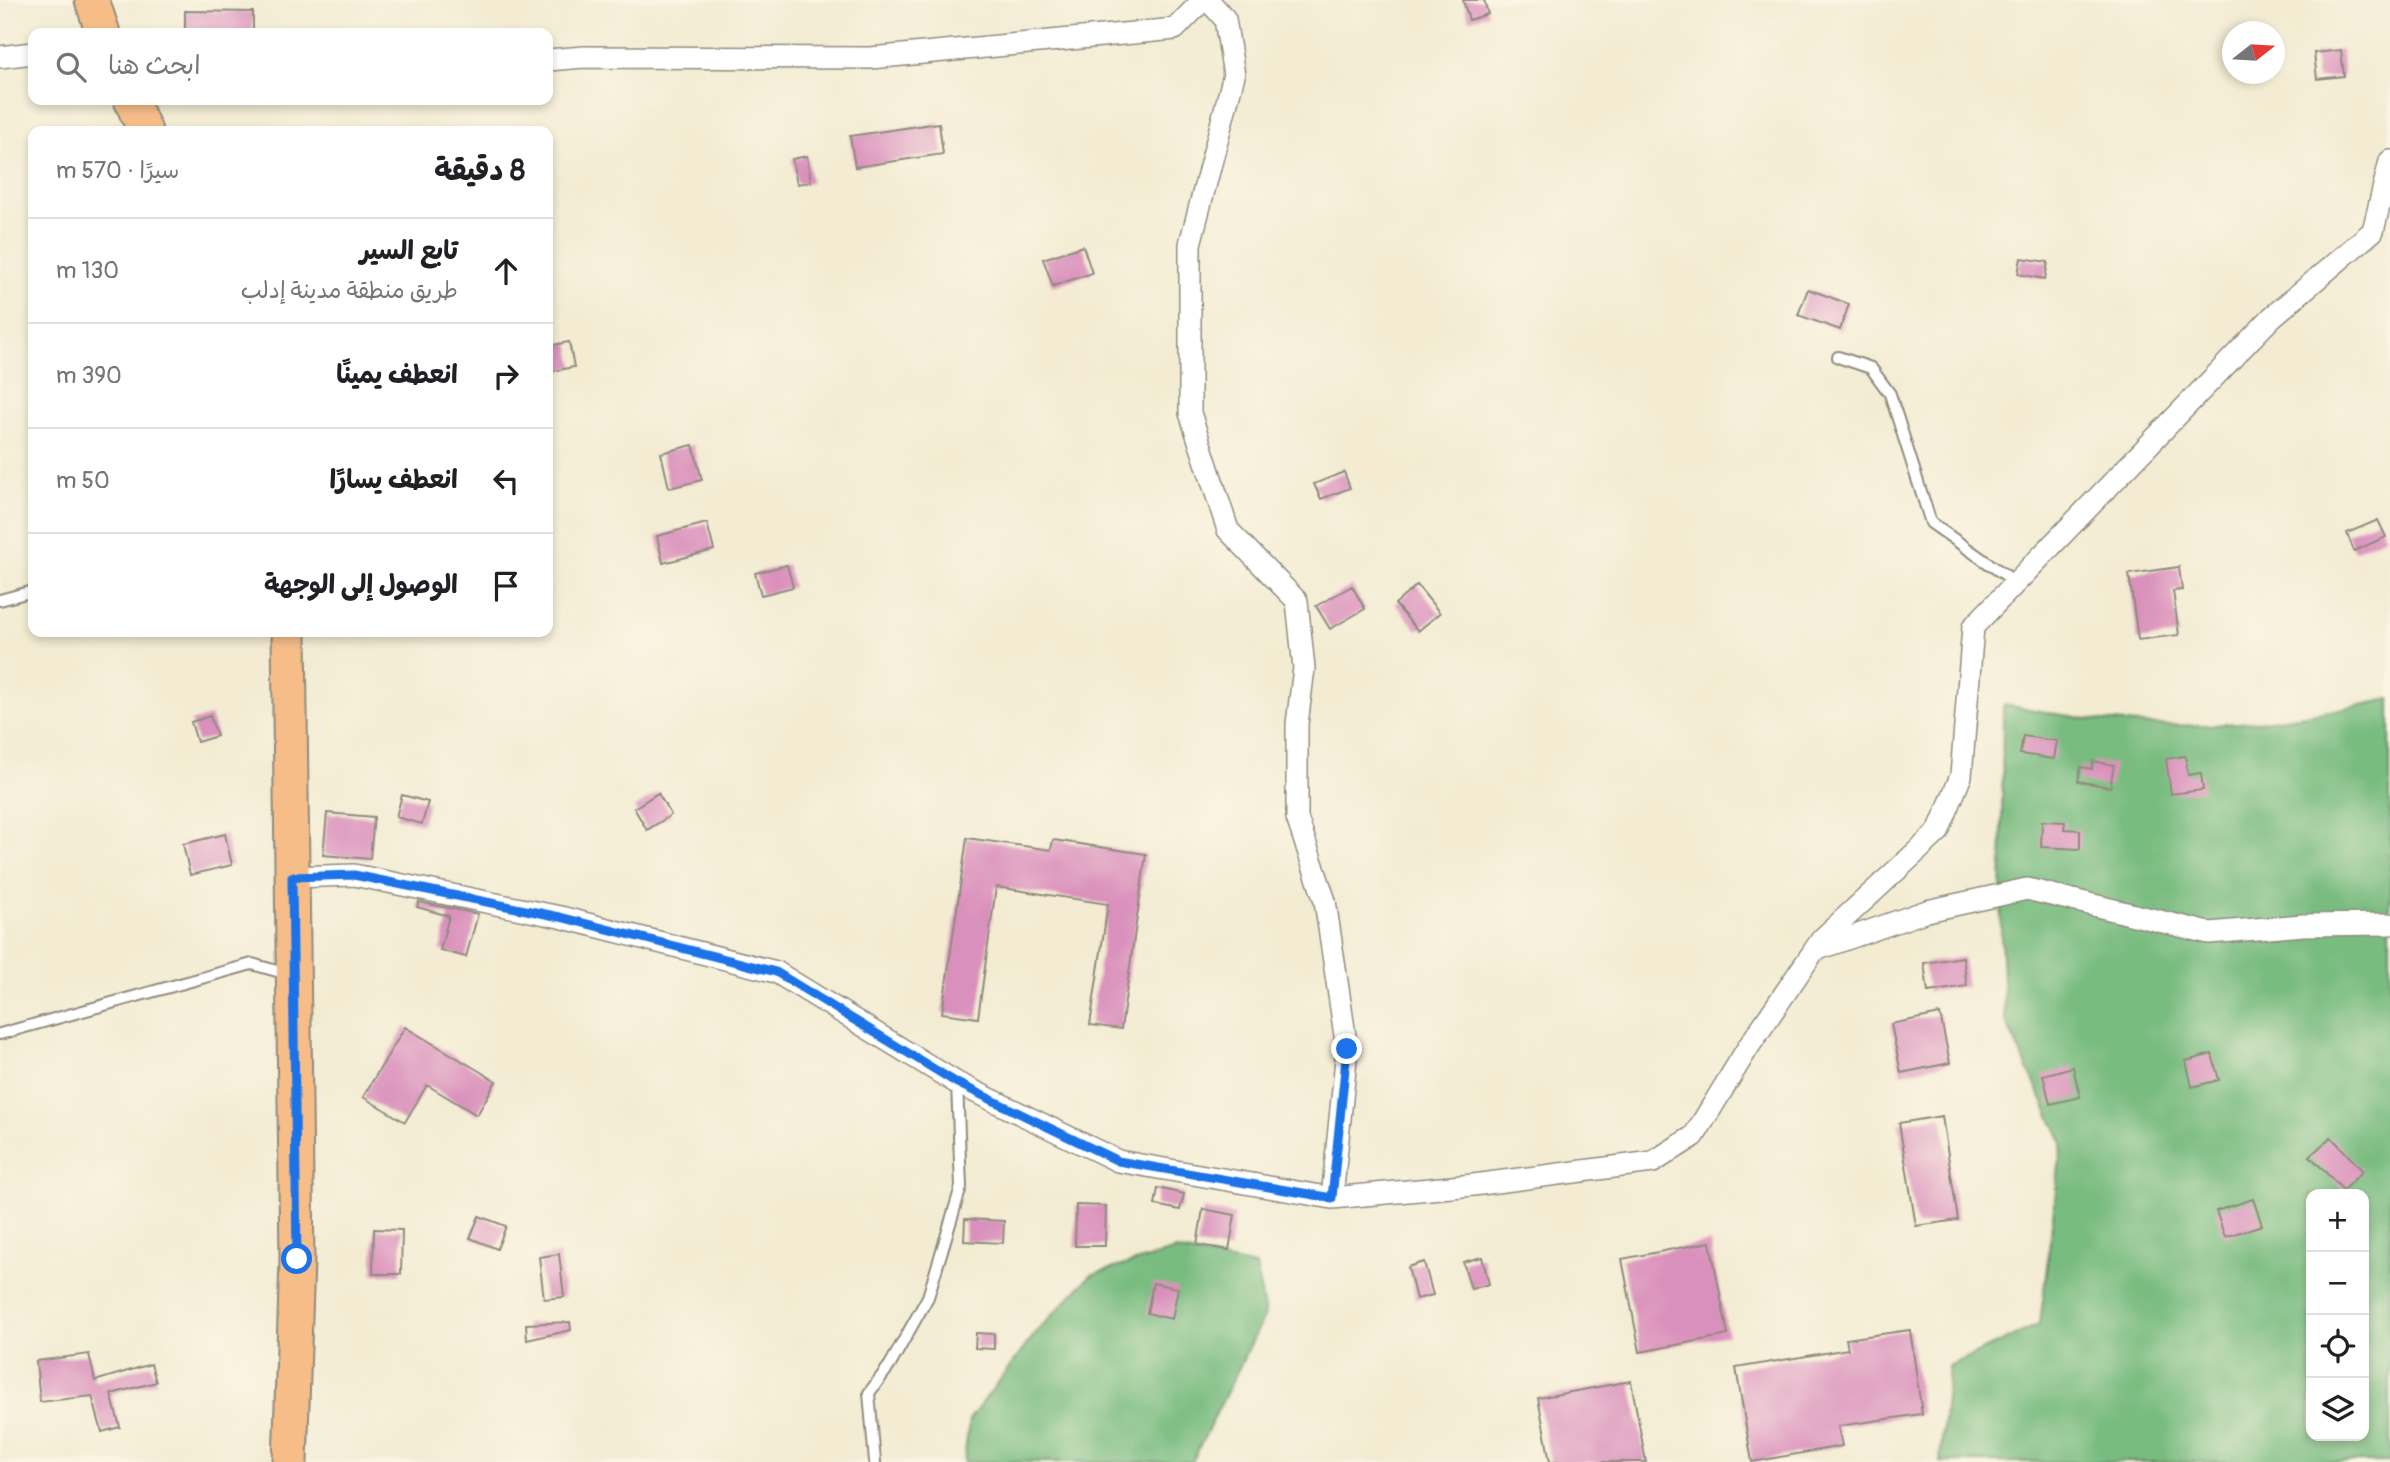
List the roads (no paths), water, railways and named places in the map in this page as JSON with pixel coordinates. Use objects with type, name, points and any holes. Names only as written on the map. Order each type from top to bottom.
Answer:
[{"type":"main road","points":[[92,0],[101,28]]},
{"type":"main road","points":[[133,105],[143,126]]},
{"type":"main road","points":[[289,637],[297,1259],[290,1462]]},
{"type":"street","points":[[553,60],[584,57],[871,58],[1175,29],[1205,0],[1225,19],[1234,75],[1190,244],[1190,413],[1228,530],[1297,601],[1304,668],[1297,724],[1297,818],[1325,901],[1347,1049],[1332,1198]]},
{"type":"street","points":[[0,58],[28,53]]},
{"type":"street","points":[[292,877],[354,875],[560,917],[776,972],[957,1083],[1118,1161],[1332,1198],[1473,1185],[1653,1162],[1694,1136],[1749,1046],[1822,939],[1938,832],[1961,776],[1973,627],[2272,317],[2373,231],[2390,161]]},
{"type":"street","points":[[1815,950],[1927,911],[2027,889],[2209,933],[2303,925],[2390,924]]},
{"type":"lane","points":[[1838,357],[1871,368],[1890,394],[1931,523],[2015,582]]},
{"type":"lane","points":[[0,600],[28,593]]},
{"type":"lane","points":[[0,1034],[252,964],[293,975]]},
{"type":"lane","points":[[875,1462],[869,1393],[890,1365],[928,1297],[961,1187],[957,1083]]}]
